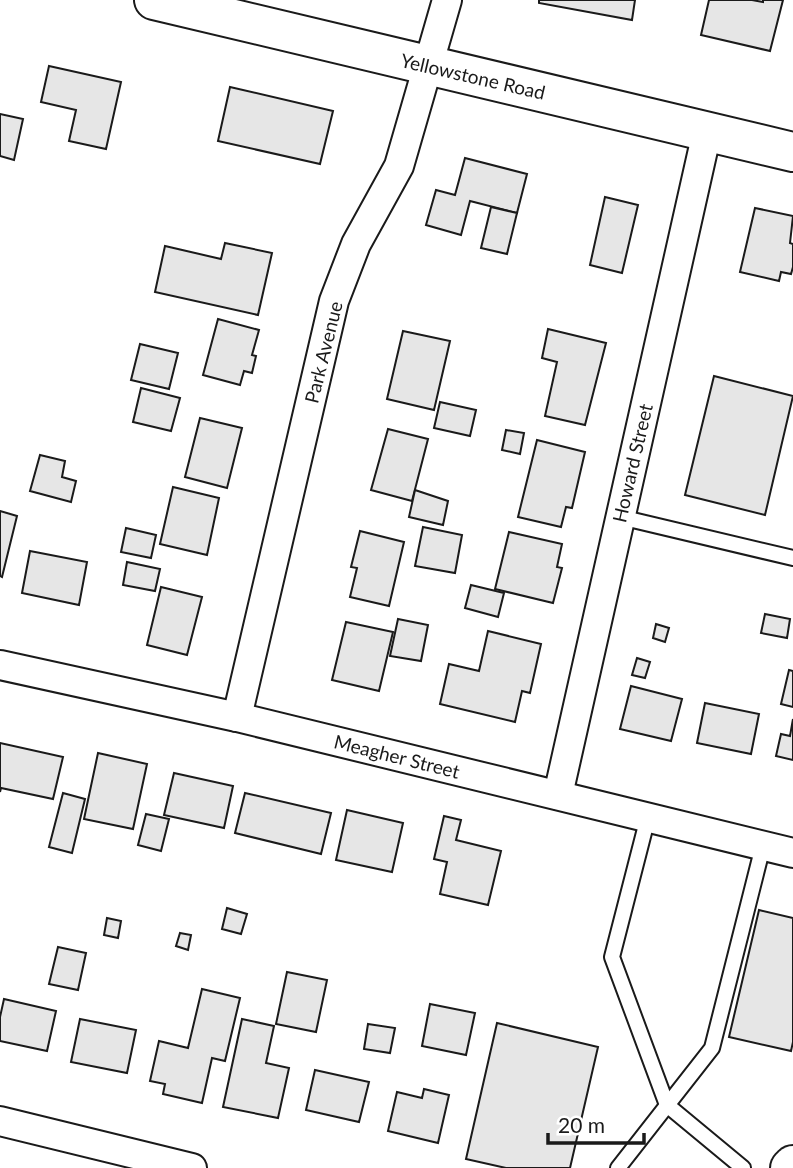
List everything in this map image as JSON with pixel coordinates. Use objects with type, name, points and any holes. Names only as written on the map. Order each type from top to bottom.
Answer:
[{"type":"street","name":"Yellowstone Road","points":[[154,0],[793,152]]},
{"type":"street","name":"Park Avenue","points":[[237,718],[334,301],[356,244],[399,166],[447,0]]},
{"type":"street","name":"Howard Street","points":[[558,795],[707,132]]},
{"type":"street","name":"Meagher Street","points":[[0,665],[237,718],[793,853]]},
{"type":"street","points":[[0,1121],[192,1168]]},
{"type":"lane","points":[[620,517],[793,558]]},
{"type":"lane","points":[[648,817],[612,957],[667,1105],[743,1168]]},
{"type":"lane","points":[[618,1168],[712,1048],[763,846]]},
{"type":"building","points":[[539,0],[635,0],[632,20],[539,3]]},
{"type":"building","points":[[709,0],[783,0],[770,51],[701,35]]},
{"type":"building","points":[[49,66],[121,82],[106,149],[69,141],[76,110],[41,102]]},
{"type":"building","points":[[230,87],[333,111],[320,164],[218,141]]},
{"type":"building","points":[[0,114],[23,119],[14,160],[0,156]]},
{"type":"building","points":[[465,158],[527,174],[517,213],[470,201],[461,235],[426,225],[436,190],[455,195]]},
{"type":"building","points":[[605,197],[638,205],[622,273],[590,265]]},
{"type":"building","points":[[491,207],[517,213],[507,254],[481,248]]},
{"type":"building","points":[[755,208],[793,216],[790,243],[793,244],[793,267],[791,274],[781,272],[779,281],[740,272]]},
{"type":"building","points":[[225,243],[272,253],[258,315],[155,292],[165,246],[221,259]]},
{"type":"building","points":[[218,319],[259,330],[252,355],[256,356],[252,373],[244,371],[240,385],[203,375]]},
{"type":"building","points":[[548,329],[606,343],[585,425],[545,416],[557,362],[542,358]]},
{"type":"building","points":[[403,331],[450,341],[434,410],[387,399]]},
{"type":"building","points":[[140,344],[178,353],[169,389],[131,380]]},
{"type":"building","points":[[714,376],[793,396],[765,515],[685,495]]},
{"type":"building","points":[[141,388],[180,398],[171,431],[133,422]]},
{"type":"building","points":[[440,402],[476,410],[470,436],[434,428]]},
{"type":"building","points":[[200,418],[242,428],[227,488],[185,477]]},
{"type":"building","points":[[388,429],[428,439],[412,501],[371,490]]},
{"type":"building","points":[[506,430],[524,433],[520,454],[502,450]]},
{"type":"building","points":[[537,440],[585,452],[572,508],[566,507],[561,527],[518,517]]},
{"type":"building","points":[[40,455],[65,461],[62,477],[76,481],[71,502],[30,491]]},
{"type":"building","points":[[173,487],[219,498],[207,555],[160,544]]},
{"type":"building","points":[[415,490],[448,501],[443,525],[409,517]]},
{"type":"building","points":[[0,511],[17,516],[2,577],[0,576]]},
{"type":"building","points":[[423,527],[462,535],[455,573],[415,566]]},
{"type":"building","points":[[126,528],[156,535],[151,558],[121,552]]},
{"type":"building","points":[[360,531],[404,542],[389,606],[350,597],[357,568],[351,567]]},
{"type":"building","points":[[509,532],[562,544],[557,567],[562,568],[553,603],[495,589]]},
{"type":"building","points":[[30,551],[87,562],[79,605],[22,593]]},
{"type":"building","points":[[127,562],[160,569],[155,591],[123,585]]},
{"type":"building","points":[[471,585],[504,593],[498,617],[465,608]]},
{"type":"building","points":[[161,587],[202,597],[187,655],[147,645]]},
{"type":"building","points":[[765,614],[790,619],[787,638],[761,633]]},
{"type":"building","points":[[398,619],[428,625],[421,661],[390,656]]},
{"type":"building","points":[[346,622],[393,632],[379,691],[332,680]]},
{"type":"building","points":[[656,624],[669,628],[665,642],[653,638]]},
{"type":"building","points":[[488,631],[541,644],[530,693],[522,691],[515,722],[440,704],[449,664],[479,671]]},
{"type":"building","points":[[637,658],[650,662],[645,678],[632,675]]},
{"type":"building","points":[[789,670],[793,671],[793,707],[781,704]]},
{"type":"building","points":[[631,686],[682,699],[671,741],[620,729]]},
{"type":"building","points":[[705,703],[759,714],[751,754],[697,743]]},
{"type":"building","points":[[793,719],[793,760],[776,756],[781,734],[790,736]]},
{"type":"building","points":[[0,743],[63,757],[53,799],[1,788],[0,792]]},
{"type":"building","points":[[98,753],[147,764],[133,829],[84,819]]},
{"type":"building","points":[[174,773],[233,786],[224,828],[164,815]]},
{"type":"building","points":[[63,793],[85,799],[72,853],[49,847]]},
{"type":"building","points":[[245,793],[331,813],[321,854],[235,833]]},
{"type":"building","points":[[347,810],[403,823],[392,872],[336,860]]},
{"type":"building","points":[[146,814],[169,819],[161,851],[138,845]]},
{"type":"building","points":[[444,816],[461,820],[456,840],[501,851],[488,905],[440,894],[447,862],[434,859]]},
{"type":"building","points":[[227,908],[247,914],[241,934],[222,929]]},
{"type":"building","points":[[759,910],[793,918],[791,1051],[729,1037]]},
{"type":"building","points":[[107,918],[121,921],[118,938],[104,935]]},
{"type":"building","points":[[180,933],[191,935],[188,950],[176,946]]},
{"type":"building","points":[[58,947],[86,953],[78,990],[49,984]]},
{"type":"building","points":[[287,972],[327,980],[316,1032],[276,1024]]},
{"type":"building","points":[[202,989],[240,998],[225,1061],[212,1058],[202,1103],[163,1094],[165,1084],[150,1081],[159,1041],[188,1048]]},
{"type":"building","points":[[4,999],[56,1011],[47,1051],[0,1041],[0,1017]]},
{"type":"building","points":[[430,1004],[475,1013],[466,1055],[422,1046]]},
{"type":"building","points":[[80,1019],[136,1030],[127,1073],[71,1062]]},
{"type":"building","points":[[242,1019],[274,1026],[266,1063],[289,1068],[278,1118],[223,1107]]},
{"type":"building","points":[[497,1023],[598,1047],[570,1168],[506,1168],[466,1159]]},
{"type":"building","points":[[368,1024],[395,1028],[390,1053],[364,1049]]},
{"type":"building","points":[[315,1070],[369,1082],[359,1122],[306,1110]]},
{"type":"building","points":[[424,1089],[449,1095],[438,1143],[388,1131],[397,1092],[422,1098]]}]
